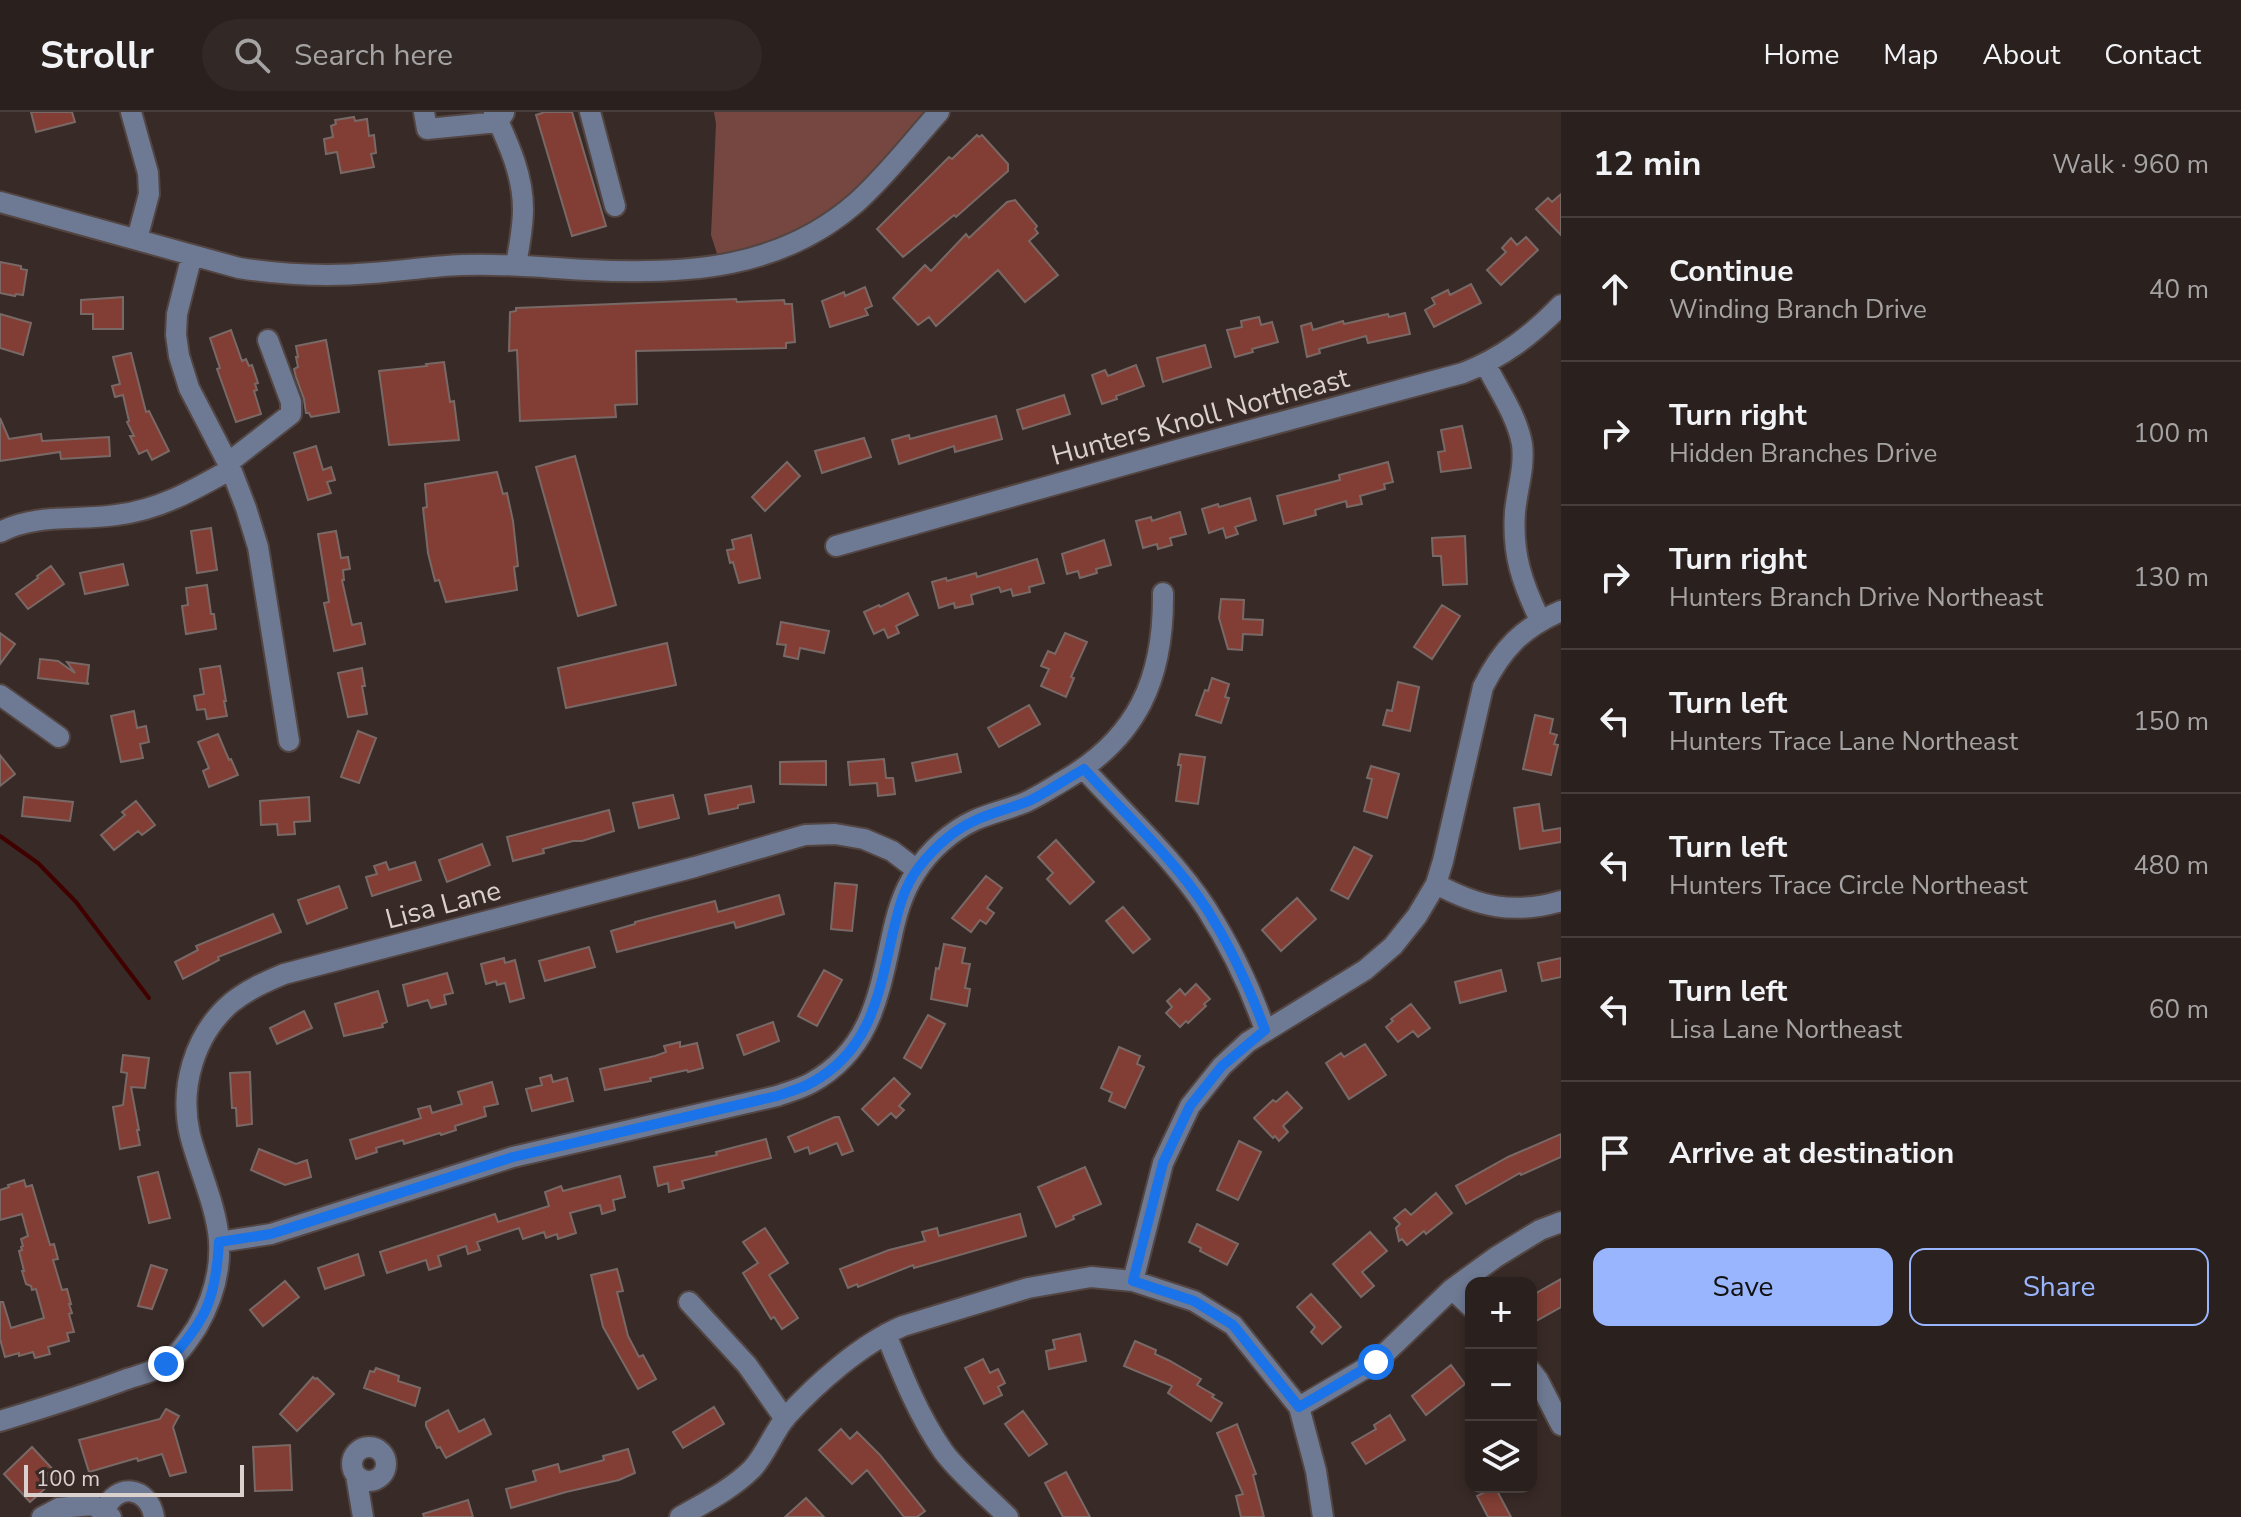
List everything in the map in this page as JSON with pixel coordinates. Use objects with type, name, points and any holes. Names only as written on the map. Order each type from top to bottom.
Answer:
[{"type":"street","points":[[131,112],[148,173],[149,194],[137,239]]},
{"type":"street","points":[[424,112],[427,129],[499,115],[521,182],[523,207],[516,265]]},
{"type":"street","points":[[590,112],[615,206]]},
{"type":"street","points":[[0,202],[239,268],[307,276],[371,274],[462,265],[590,270],[700,269],[728,265],[782,249],[808,237],[857,202],[939,112]]},
{"type":"street","points":[[192,255],[177,314],[179,356],[189,388],[229,466],[258,547],[289,741]]},
{"type":"street","name":"Hunters Knoll Northeast","points":[[836,546],[1463,373],[1486,365],[1512,349],[1561,305]]},
{"type":"street","points":[[0,532],[44,518],[114,516],[147,510],[180,498],[229,466],[291,414],[291,402],[268,340]]},
{"type":"street","points":[[1486,365],[1521,440],[1522,477],[1515,512],[1515,548],[1523,586],[1540,620]]},
{"type":"street","points":[[219,1242],[271,1234],[513,1157],[777,1096],[809,1084],[827,1073],[858,1042],[869,1023],[879,996],[898,909],[917,870],[938,845],[976,819],[1033,799],[1084,769],[1103,755],[1133,717],[1146,692],[1161,646],[1163,593]]},
{"type":"street","points":[[1133,1281],[1163,1163],[1190,1106],[1222,1066],[1265,1030],[1365,970],[1393,946],[1417,916],[1436,884],[1443,861],[1483,687],[1506,648],[1521,633],[1561,611]]},
{"type":"street","points":[[0,695],[59,737]]},
{"type":"street","points":[[1084,769],[1174,868],[1205,907],[1239,965],[1265,1030]]},
{"type":"street","name":"Lisa Lane","points":[[0,1421],[73,1399],[166,1364],[190,1338],[207,1309],[217,1275],[219,1242],[189,1133],[185,1104],[187,1086],[195,1056],[210,1027],[230,1004],[258,985],[284,974],[695,867],[805,835],[835,834],[864,839],[892,851],[917,870]]},
{"type":"street","points":[[1436,884],[1458,896],[1501,908],[1522,909],[1561,901]]},
{"type":"street","points":[[1299,1407],[1376,1362],[1452,1289],[1496,1257],[1540,1230],[1561,1222]]},
{"type":"street","points":[[680,1517],[719,1494],[752,1468],[785,1419],[835,1370],[886,1334],[1028,1288],[1091,1277],[1133,1281],[1194,1301],[1233,1325],[1299,1407],[1316,1471],[1323,1517]]},
{"type":"street","points":[[1452,1289],[1465,1301]]},
{"type":"street","points":[[689,1302],[747,1365],[785,1419]]},
{"type":"street","points":[[886,1334],[906,1383],[944,1453],[1008,1517]]},
{"type":"street","points":[[1537,1379],[1561,1425]]},
{"type":"street","points":[[356,1475],[363,1517]]},
{"type":"street","points":[[42,1517],[59,1508],[93,1505],[108,1514],[109,1502],[118,1494],[131,1491],[147,1498],[154,1517]]},
{"type":"shaded area","points":[[714,112],[947,112],[830,228],[719,260],[711,235]]},
{"type":"building","points":[[31,112],[72,112],[75,122],[36,132]]},
{"type":"building","points":[[572,112],[606,226],[572,236],[536,115]]},
{"type":"building","points":[[354,117],[355,121],[367,119],[369,136],[374,135],[376,153],[371,154],[374,167],[341,173],[337,152],[326,154],[324,139],[333,137],[331,126],[336,124],[335,120]]},
{"type":"building","points":[[977,135],[982,135],[1008,164],[1008,171],[956,217],[954,215],[903,257],[877,229],[949,157],[952,159]]},
{"type":"building","points":[[1561,194],[1561,235],[1536,209],[1548,198],[1552,202]]},
{"type":"building","points":[[1015,200],[1037,226],[1035,229],[1038,233],[1029,241],[1058,275],[1025,302],[998,270],[936,326],[929,317],[918,325],[893,298],[925,265],[931,271],[966,234],[969,238],[1007,202]]},
{"type":"building","points":[[1526,237],[1538,250],[1501,285],[1487,270],[1506,252],[1502,248],[1511,238],[1517,245]]},
{"type":"building","points":[[0,262],[27,270],[23,295],[0,293]]},
{"type":"building","points":[[1471,284],[1481,303],[1434,327],[1425,310],[1435,304],[1432,298],[1448,290],[1450,295]]},
{"type":"building","points":[[865,287],[872,306],[865,309],[868,315],[830,327],[822,301]]},
{"type":"building","points":[[123,297],[123,329],[93,329],[93,314],[81,314],[81,300]]},
{"type":"building","points":[[736,299],[737,302],[784,300],[785,304],[792,304],[795,342],[786,343],[786,348],[636,351],[637,404],[615,405],[616,417],[520,421],[517,350],[509,351],[510,312],[516,311],[516,308]]},
{"type":"building","points":[[1405,313],[1410,334],[1368,343],[1366,336],[1319,349],[1320,353],[1307,357],[1301,326],[1311,323],[1313,330],[1343,321],[1344,324]]},
{"type":"building","points":[[0,314],[31,323],[23,355],[0,348]]},
{"type":"building","points":[[1259,317],[1261,325],[1272,322],[1278,342],[1235,357],[1227,330],[1242,327],[1241,321]]},
{"type":"building","points":[[231,330],[242,361],[246,359],[249,366],[252,365],[258,383],[254,391],[261,414],[236,422],[217,369],[220,368],[210,338]]},
{"type":"building","points":[[326,340],[339,412],[311,417],[306,413],[294,369],[298,367],[296,346]]},
{"type":"building","points":[[1205,345],[1211,367],[1163,382],[1157,358]]},
{"type":"building","points":[[131,353],[146,412],[149,411],[169,451],[152,460],[147,450],[139,454],[130,436],[134,436],[127,422],[123,395],[115,397],[112,386],[120,384],[113,357]]},
{"type":"building","points":[[444,362],[450,402],[454,401],[459,440],[389,445],[379,371]]},
{"type":"building","points":[[1136,365],[1144,386],[1102,404],[1092,375],[1105,370],[1108,376]]},
{"type":"building","points":[[1064,395],[1070,414],[1023,429],[1017,410]]},
{"type":"building","points":[[996,416],[1002,439],[955,452],[954,446],[899,464],[892,440],[909,435],[910,439]]},
{"type":"building","points":[[0,418],[9,439],[41,434],[42,441],[109,437],[110,456],[61,459],[60,452],[0,461]]},
{"type":"building","points":[[1462,426],[1471,468],[1441,472],[1438,452],[1445,451],[1441,430]]},
{"type":"building","points":[[864,438],[871,457],[822,473],[815,451]]},
{"type":"building","points":[[316,446],[323,470],[331,467],[335,480],[327,482],[331,493],[308,500],[294,453]]},
{"type":"building","points":[[575,456],[616,605],[578,616],[536,467]]},
{"type":"building","points":[[787,462],[800,476],[765,511],[752,497]]},
{"type":"building","points":[[1388,462],[1393,482],[1384,484],[1385,489],[1360,496],[1362,504],[1347,507],[1346,501],[1315,510],[1316,515],[1284,524],[1277,496],[1340,480],[1339,475]]},
{"type":"building","points":[[497,472],[503,494],[507,493],[513,521],[517,590],[446,602],[439,580],[435,581],[428,553],[423,508],[427,507],[425,484]]},
{"type":"building","points":[[1250,498],[1256,520],[1235,527],[1238,534],[1226,538],[1223,528],[1209,533],[1202,509]]},
{"type":"building","points":[[1180,512],[1186,534],[1170,538],[1172,545],[1158,549],[1157,544],[1143,548],[1136,521],[1151,517],[1152,521]]},
{"type":"building","points":[[211,528],[217,570],[197,573],[191,531]]},
{"type":"building","points":[[336,531],[341,558],[348,557],[350,569],[343,570],[342,580],[352,625],[361,623],[365,644],[334,651],[324,603],[329,602],[318,534]]},
{"type":"building","points":[[751,535],[760,578],[739,583],[727,550],[734,549],[732,540]]},
{"type":"building","points":[[1465,536],[1467,584],[1443,585],[1441,556],[1433,556],[1432,538]]},
{"type":"building","points":[[1104,540],[1111,565],[1080,578],[1078,571],[1067,574],[1062,554]]},
{"type":"building","points":[[1037,559],[1044,583],[1029,587],[1030,592],[1013,596],[1011,589],[1001,592],[999,587],[971,595],[973,604],[955,608],[954,603],[939,608],[932,582],[976,573],[977,577]]},
{"type":"building","points":[[123,564],[128,585],[85,594],[80,573]]},
{"type":"building","points":[[51,566],[64,584],[28,609],[16,594]]},
{"type":"building","points":[[207,585],[216,629],[186,634],[182,606],[188,605],[186,588]]},
{"type":"building","points":[[908,593],[918,615],[896,626],[899,633],[888,638],[884,629],[874,634],[864,612]]},
{"type":"building","points":[[1221,599],[1244,600],[1243,619],[1263,620],[1262,635],[1243,634],[1242,650],[1228,649],[1219,618]]},
{"type":"building","points":[[1442,605],[1460,616],[1432,659],[1414,647]]},
{"type":"building","points":[[781,622],[829,631],[824,653],[800,648],[798,659],[784,656],[786,645],[777,644]]},
{"type":"building","points":[[0,633],[15,644],[0,664]]},
{"type":"building","points":[[1065,633],[1087,642],[1071,677],[1074,678],[1066,697],[1041,686],[1049,669],[1041,666],[1048,651],[1055,654]]},
{"type":"building","points":[[667,643],[676,685],[566,708],[558,668]]},
{"type":"building","points":[[40,659],[58,661],[75,673],[67,662],[89,665],[89,684],[38,678]]},
{"type":"building","points":[[220,666],[227,716],[207,719],[205,709],[197,710],[194,696],[204,694],[200,669]]},
{"type":"building","points":[[362,668],[367,714],[348,717],[338,673]]},
{"type":"building","points":[[1212,678],[1229,684],[1225,697],[1229,698],[1221,723],[1196,715]]},
{"type":"building","points":[[1398,682],[1419,687],[1410,731],[1383,725],[1387,710],[1392,711]]},
{"type":"building","points":[[1029,705],[1040,724],[999,747],[988,728]]},
{"type":"building","points":[[134,711],[137,728],[146,726],[149,742],[140,744],[143,758],[121,762],[111,716]]},
{"type":"building","points":[[1535,715],[1553,719],[1550,733],[1557,735],[1554,744],[1558,745],[1551,775],[1523,769]]},
{"type":"building","points":[[358,731],[376,738],[359,783],[341,777]]},
{"type":"building","points":[[218,734],[238,775],[209,787],[203,771],[209,768],[198,742]]},
{"type":"building","points":[[957,754],[961,772],[916,781],[912,763]]},
{"type":"building","points":[[1180,754],[1205,757],[1198,804],[1176,801]]},
{"type":"building","points":[[0,755],[15,774],[0,786]]},
{"type":"building","points":[[884,759],[886,778],[893,778],[895,794],[878,796],[877,783],[850,785],[848,762]]},
{"type":"building","points":[[826,761],[826,785],[780,784],[780,762]]},
{"type":"building","points":[[1371,766],[1399,774],[1387,818],[1364,811],[1372,779],[1367,778]]},
{"type":"building","points":[[751,786],[754,802],[709,814],[705,795]]},
{"type":"building","points":[[673,795],[679,818],[639,828],[633,803]]},
{"type":"building","points":[[24,797],[73,802],[70,821],[22,816]]},
{"type":"building","points":[[309,797],[310,821],[294,822],[295,834],[278,835],[277,824],[261,825],[260,801]]},
{"type":"building","points":[[136,801],[155,825],[142,835],[138,831],[114,850],[101,835]]},
{"type":"building","points":[[1539,804],[1543,831],[1561,828],[1561,842],[1520,849],[1514,808]]},
{"type":"building","points":[[609,810],[614,831],[543,849],[544,853],[513,861],[507,837]]},
{"type":"building","points":[[1056,840],[1094,882],[1070,904],[1047,879],[1053,873],[1038,857]]},
{"type":"building","points":[[482,844],[490,865],[447,882],[439,860]]},
{"type":"building","points":[[1354,847],[1372,856],[1348,899],[1331,890]]},
{"type":"building","points":[[386,862],[389,870],[415,862],[421,880],[372,896],[366,877],[377,874],[374,866]]},
{"type":"building","points":[[986,876],[1002,888],[987,908],[994,913],[986,924],[980,920],[971,932],[952,918]]},
{"type":"building","points":[[835,883],[857,885],[852,931],[831,929]]},
{"type":"building","points":[[339,886],[347,908],[307,924],[298,900]]},
{"type":"building","points":[[779,895],[784,914],[736,928],[734,922],[617,952],[611,931],[715,901],[718,912]]},
{"type":"building","points":[[1297,898],[1316,919],[1281,951],[1262,930]]},
{"type":"building","points":[[1123,907],[1150,939],[1133,953],[1106,921]]},
{"type":"building","points":[[273,914],[281,932],[218,957],[219,960],[183,979],[175,962],[198,950],[196,946]]},
{"type":"building","points":[[944,944],[965,948],[962,963],[970,964],[965,988],[970,989],[967,1006],[931,999]]},
{"type":"building","points":[[589,947],[595,967],[545,981],[539,961]]},
{"type":"building","points":[[504,958],[505,963],[515,960],[524,998],[510,1002],[505,983],[497,985],[496,981],[486,984],[481,964]]},
{"type":"building","points":[[1561,958],[1561,977],[1542,981],[1538,963]]},
{"type":"building","points":[[824,970],[842,980],[817,1026],[798,1016]]},
{"type":"building","points":[[1501,970],[1506,991],[1460,1003],[1455,982]]},
{"type":"building","points":[[447,973],[453,993],[444,995],[446,1004],[431,1008],[428,1000],[408,1006],[403,985]]},
{"type":"building","points":[[1196,984],[1210,999],[1188,1023],[1186,1021],[1180,1027],[1166,1013],[1172,1007],[1167,1001],[1180,989],[1185,995]]},
{"type":"building","points":[[378,991],[387,1022],[382,1024],[383,1027],[344,1036],[335,1004]]},
{"type":"building","points":[[1411,1004],[1430,1028],[1418,1037],[1413,1031],[1398,1042],[1386,1027],[1393,1021],[1391,1019]]},
{"type":"building","points":[[304,1011],[312,1028],[277,1044],[270,1028]]},
{"type":"building","points":[[928,1015],[945,1024],[921,1068],[904,1058]]},
{"type":"building","points":[[773,1022],[779,1041],[744,1055],[737,1035]]},
{"type":"building","points":[[680,1042],[680,1047],[697,1043],[703,1068],[605,1090],[600,1069],[655,1056],[666,1052],[664,1046]]},
{"type":"building","points":[[1365,1044],[1386,1075],[1349,1099],[1326,1063],[1341,1053],[1344,1057]]},
{"type":"building","points":[[1119,1047],[1140,1056],[1137,1064],[1144,1067],[1125,1108],[1109,1101],[1112,1093],[1101,1088]]},
{"type":"building","points":[[123,1055],[149,1058],[145,1088],[131,1087],[140,1145],[120,1149],[113,1107],[123,1105],[127,1073],[121,1072]]},
{"type":"building","points":[[250,1072],[252,1124],[237,1126],[236,1108],[232,1108],[230,1073]]},
{"type":"building","points":[[551,1075],[553,1082],[567,1078],[573,1101],[532,1111],[526,1089],[542,1085],[540,1078]]},
{"type":"building","points":[[894,1078],[910,1094],[899,1106],[904,1110],[896,1118],[891,1113],[878,1125],[862,1109]]},
{"type":"building","points":[[492,1082],[498,1104],[484,1107],[486,1116],[455,1126],[456,1130],[441,1135],[404,1144],[403,1140],[376,1148],[377,1152],[356,1159],[350,1140],[421,1118],[418,1109],[430,1106],[432,1113],[462,1104],[458,1092]]},
{"type":"building","points":[[1287,1092],[1302,1108],[1283,1126],[1288,1132],[1279,1141],[1254,1118]]},
{"type":"building","points":[[839,1117],[853,1151],[842,1155],[837,1143],[810,1154],[808,1147],[795,1152],[788,1137]]},
{"type":"building","points":[[1561,1134],[1561,1157],[1520,1173],[1466,1204],[1456,1186],[1508,1157]]},
{"type":"building","points":[[766,1139],[771,1158],[682,1181],[684,1188],[669,1192],[668,1183],[658,1186],[654,1167],[717,1155],[716,1152]]},
{"type":"building","points":[[1239,1141],[1261,1152],[1238,1200],[1217,1190]]},
{"type":"building","points":[[259,1149],[296,1164],[307,1160],[311,1177],[285,1185],[251,1170]]},
{"type":"building","points":[[1085,1167],[1101,1204],[1056,1227],[1038,1187]]},
{"type":"building","points":[[158,1172],[170,1218],[149,1223],[138,1177]]},
{"type":"building","points":[[620,1176],[625,1197],[613,1200],[615,1210],[602,1214],[600,1205],[570,1213],[576,1233],[558,1239],[557,1234],[546,1238],[544,1232],[523,1239],[519,1228],[477,1242],[480,1250],[468,1254],[466,1246],[438,1256],[441,1266],[429,1270],[426,1260],[387,1273],[380,1252],[495,1214],[498,1222],[549,1206],[545,1192],[561,1186],[563,1191]]},
{"type":"building","points":[[24,1180],[26,1187],[32,1185],[50,1245],[54,1244],[58,1259],[53,1260],[62,1290],[67,1289],[74,1332],[67,1333],[69,1341],[48,1347],[50,1354],[35,1358],[33,1352],[5,1357],[0,1339],[0,1302],[3,1302],[11,1328],[44,1318],[36,1289],[32,1290],[26,1284],[22,1271],[21,1239],[28,1236],[22,1214],[0,1220],[0,1190]]},
{"type":"building","points":[[1436,1193],[1452,1213],[1407,1245],[1402,1239],[1399,1241],[1396,1228],[1400,1224],[1394,1218],[1405,1209],[1411,1215]]},
{"type":"building","points":[[1020,1214],[1026,1236],[914,1268],[913,1265],[858,1287],[857,1284],[848,1288],[840,1269],[889,1250],[925,1241],[922,1232],[937,1228],[939,1236]]},
{"type":"building","points":[[1197,1224],[1238,1244],[1227,1265],[1189,1242]]},
{"type":"building","points":[[765,1228],[788,1263],[769,1275],[798,1318],[782,1329],[774,1317],[771,1319],[743,1273],[758,1263],[743,1242]]},
{"type":"building","points":[[1370,1232],[1387,1251],[1362,1272],[1374,1286],[1361,1297],[1333,1264]]},
{"type":"building","points":[[358,1254],[364,1275],[325,1289],[318,1268]]},
{"type":"building","points":[[151,1265],[167,1270],[152,1309],[138,1306]]},
{"type":"building","points":[[617,1269],[623,1291],[617,1292],[628,1336],[656,1379],[638,1389],[603,1327],[591,1275]]},
{"type":"building","points":[[1561,1279],[1561,1307],[1537,1320],[1537,1293]]},
{"type":"building","points":[[285,1281],[299,1297],[263,1326],[250,1310]]},
{"type":"building","points":[[1311,1294],[1341,1327],[1322,1344],[1311,1332],[1315,1327],[1297,1307]]},
{"type":"building","points":[[1080,1334],[1086,1361],[1049,1369],[1046,1351],[1055,1349],[1053,1340]]},
{"type":"building","points":[[1135,1341],[1156,1350],[1155,1354],[1201,1379],[1197,1385],[1222,1403],[1211,1421],[1168,1393],[1172,1386],[1124,1366]]},
{"type":"building","points":[[983,1359],[990,1373],[998,1369],[1005,1383],[998,1387],[1002,1395],[984,1404],[965,1368]]},
{"type":"building","points":[[1451,1365],[1465,1384],[1426,1415],[1412,1396]]},
{"type":"building","points":[[376,1368],[399,1376],[398,1381],[420,1388],[415,1406],[364,1388],[370,1371],[374,1372]]},
{"type":"building","points":[[313,1377],[334,1394],[297,1431],[280,1414]]},
{"type":"building","points":[[714,1407],[724,1424],[683,1448],[673,1432]]},
{"type":"building","points":[[166,1409],[179,1416],[173,1427],[186,1472],[170,1476],[162,1454],[89,1472],[79,1440],[160,1419]]},
{"type":"building","points":[[448,1410],[459,1432],[484,1419],[491,1434],[446,1458],[440,1447],[437,1448],[426,1422]]},
{"type":"building","points":[[1023,1411],[1047,1444],[1029,1456],[1005,1424]]},
{"type":"building","points":[[1390,1415],[1405,1440],[1366,1464],[1352,1443],[1376,1429],[1374,1425]]},
{"type":"building","points":[[1237,1424],[1256,1474],[1253,1475],[1264,1517],[1241,1517],[1236,1496],[1243,1494],[1217,1433]]},
{"type":"building","points":[[841,1429],[850,1439],[857,1432],[880,1455],[925,1511],[917,1517],[904,1517],[867,1470],[852,1484],[819,1450]]},
{"type":"building","points":[[290,1445],[292,1490],[255,1491],[253,1447]]},
{"type":"building","points":[[32,1447],[59,1476],[30,1502],[4,1474]]},
{"type":"building","points":[[628,1449],[635,1473],[511,1508],[506,1489],[536,1481],[533,1471],[558,1464],[560,1472],[604,1460],[603,1456]]},
{"type":"building","points":[[1066,1472],[1090,1517],[1063,1517],[1045,1483]]},
{"type":"building","points":[[1498,1493],[1511,1517],[1488,1517],[1477,1496]]},
{"type":"building","points":[[806,1498],[824,1517],[785,1517]]},
{"type":"building","points":[[468,1500],[473,1517],[424,1517],[423,1514]]},
{"type":"waterway","points":[[0,836],[38,863],[76,902],[149,998]]},
{"type":"route","points":[[166,1364],[190,1338],[207,1309],[217,1275],[219,1242],[271,1234],[513,1157],[777,1096],[809,1084],[827,1073],[858,1042],[869,1023],[879,996],[898,909],[917,870],[938,845],[976,819],[1033,799],[1084,769],[1174,868],[1205,907],[1239,965],[1265,1030],[1222,1066],[1190,1106],[1163,1163],[1133,1281],[1194,1301],[1233,1325],[1299,1407],[1376,1362]]}]
